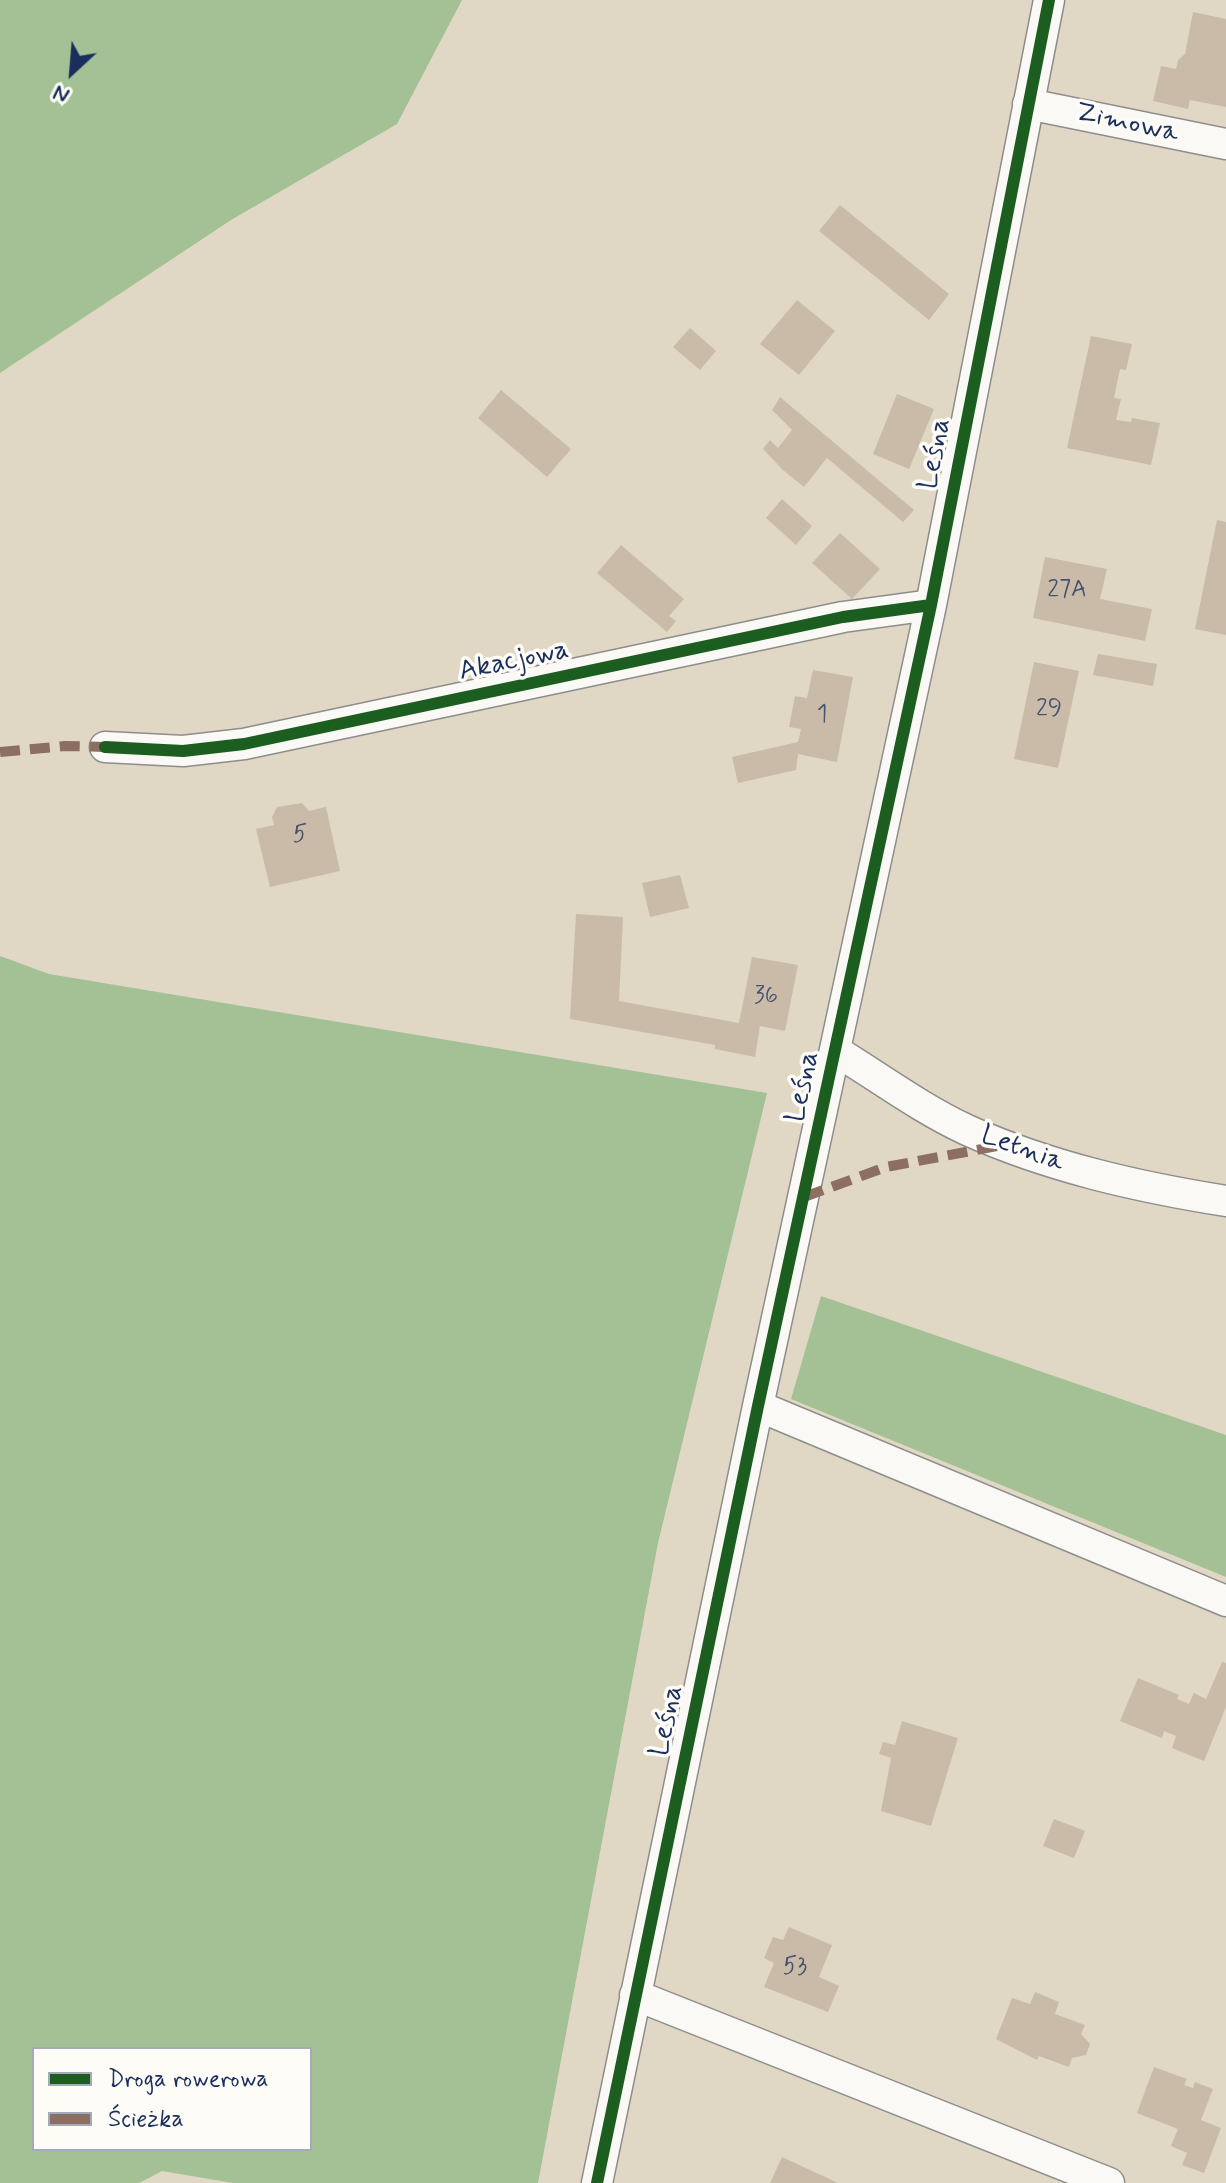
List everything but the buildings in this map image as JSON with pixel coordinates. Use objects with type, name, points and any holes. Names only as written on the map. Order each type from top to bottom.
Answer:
[{"type":"street","name":"Leśna","points":[[597,2183],[758,1406],[931,605],[1049,0]]},
{"type":"street","name":"Zimowa","points":[[1028,104],[1226,144]]},
{"type":"street","name":"Akacjowa","points":[[105,747],[183,751],[244,744],[843,617],[931,605]]},
{"type":"street","name":"Letnia","points":[[836,1051],[901,1095],[1003,1145],[1116,1180],[1226,1201]]},
{"type":"street","points":[[758,1406],[1226,1601]]},
{"type":"street","points":[[635,1995],[1109,2183]]},
{"type":"green space","points":[[0,0],[462,0],[397,124],[231,220],[0,373]]},
{"type":"green space","points":[[0,956],[49,974],[767,1093],[658,1543],[538,2183],[233,2183],[162,2171],[139,2183],[0,2183]]},
{"type":"green space","points":[[821,1296],[1226,1435],[1226,1577],[791,1399]]},
{"type":"marked path","points":[[0,752],[65,746],[105,747]]},
{"type":"marked path","points":[[804,1197],[886,1167],[1003,1145]]},
{"type":"cycle path","points":[[597,2183],[758,1406],[931,605],[1049,0]]},
{"type":"cycle path","points":[[105,747],[183,751],[244,744],[843,617],[931,605]]}]
